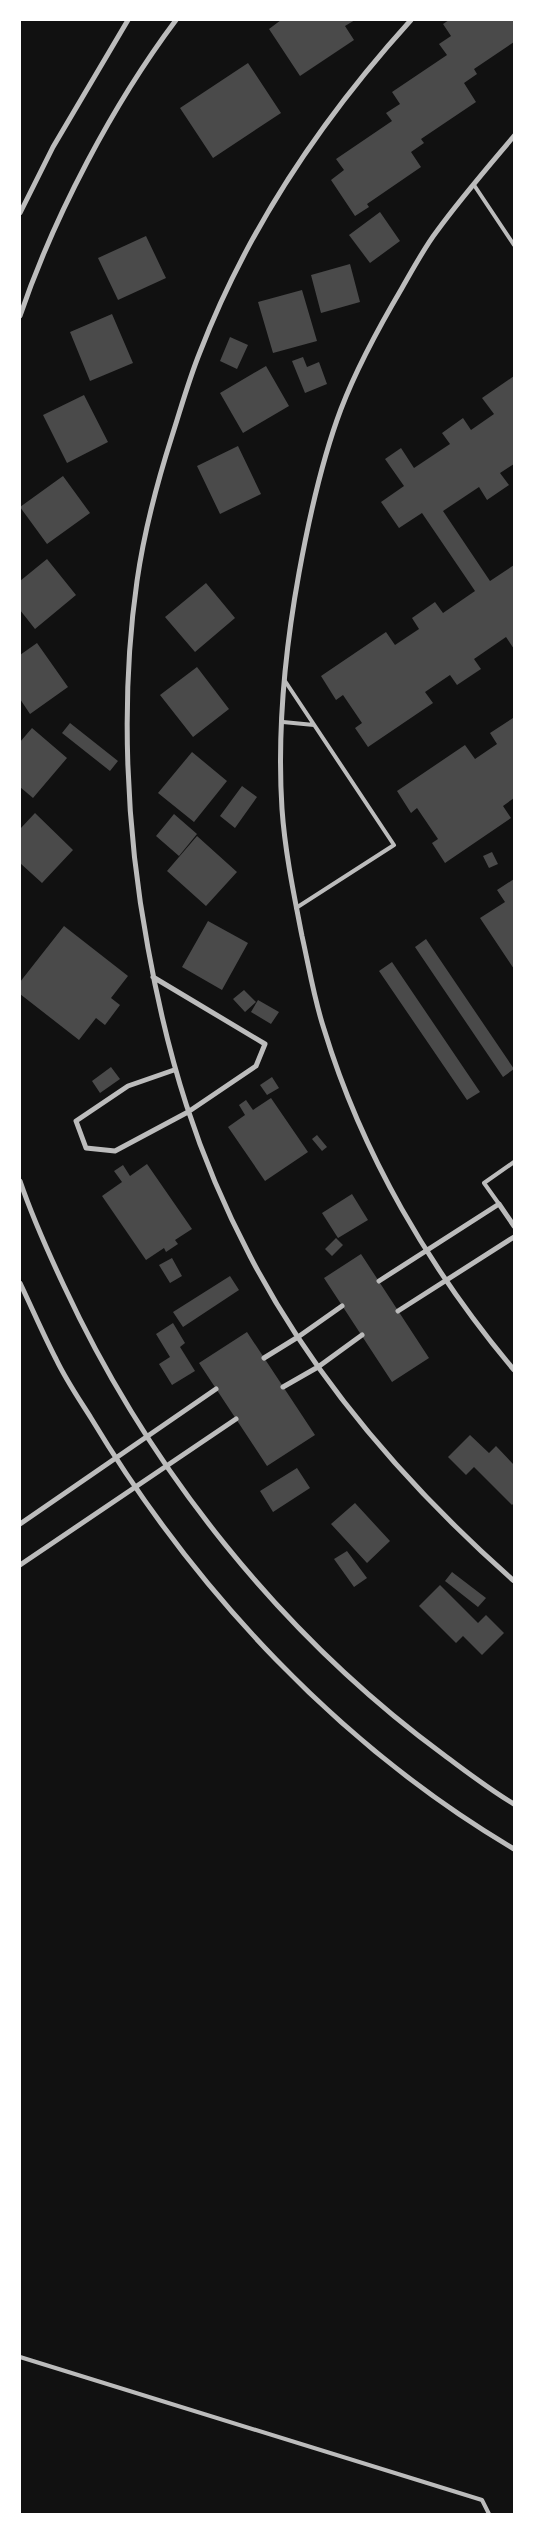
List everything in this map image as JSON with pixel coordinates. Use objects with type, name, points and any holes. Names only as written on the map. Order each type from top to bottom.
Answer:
[{"type":"street","points":[[20,213],[53,147],[128,20]]},
{"type":"street","points":[[20,316],[57,224],[87,165],[149,60],[176,20]]},
{"type":"street","points":[[410,20],[371,64],[310,146],[247,252],[200,351],[164,463],[137,580],[131,644],[128,715],[130,822],[141,912],[153,977],[174,1070],[188,1112],[220,1192],[250,1257],[298,1338],[318,1367],[389,1458],[445,1516],[514,1581]]},
{"type":"street","points":[[514,136],[435,233],[381,325],[342,408],[326,456],[302,555],[291,624],[283,722],[282,811],[296,908],[324,1030],[363,1133],[388,1185],[447,1281],[474,1320],[514,1370]]},
{"type":"street","points":[[153,977],[265,1044],[256,1066],[188,1112],[114,1151],[86,1148],[76,1121],[128,1086],[174,1070]]},
{"type":"street","points":[[20,1181],[54,1265],[90,1342],[148,1438],[168,1467],[252,1576],[319,1646],[396,1720],[514,1804]]},
{"type":"street","points":[[379,1281],[499,1204],[514,1226]]},
{"type":"street","points":[[398,1311],[514,1237]]},
{"type":"street","points":[[20,1283],[56,1360],[116,1459],[164,1528],[222,1601],[292,1674],[372,1749],[480,1829],[514,1849]]},
{"type":"street","points":[[264,1358],[298,1338],[342,1306]]},
{"type":"street","points":[[283,1387],[318,1367],[362,1335]]},
{"type":"street","points":[[20,1524],[148,1438],[216,1389]]},
{"type":"street","points":[[20,1565],[168,1467],[236,1419]]},
{"type":"lane","points":[[474,185],[514,245]]},
{"type":"lane","points":[[285,681],[394,845],[296,908]]},
{"type":"lane","points":[[283,722],[314,725]]},
{"type":"lane","points":[[499,1204],[484,1183],[514,1162]]},
{"type":"lane","points":[[20,2357],[482,2500],[489,2514]]},
{"type":"building","points":[[281,20],[355,20],[345,26],[354,40],[300,76],[269,29]]},
{"type":"building","points":[[449,20],[514,20],[514,42],[474,69],[477,74],[464,83],[476,102],[421,139],[424,143],[411,152],[421,167],[367,204],[369,207],[355,216],[331,180],[344,170],[336,159],[392,121],[386,113],[400,104],[392,92],[447,55],[439,44],[451,36],[443,24]]},
{"type":"building","points":[[248,63],[281,113],[213,158],[180,108]]},
{"type":"building","points":[[380,212],[400,241],[370,263],[349,235]]},
{"type":"building","points":[[146,236],[166,278],[118,300],[98,258]]},
{"type":"building","points":[[350,264],[360,302],[321,313],[311,275]]},
{"type":"building","points":[[302,290],[317,341],[273,353],[258,302]]},
{"type":"building","points":[[112,314],[133,363],[90,381],[70,332]]},
{"type":"building","points":[[230,337],[248,345],[237,369],[220,361]]},
{"type":"building","points":[[303,357],[307,367],[319,362],[327,384],[305,393],[292,361]]},
{"type":"building","points":[[266,366],[289,406],[243,433],[220,393]]},
{"type":"building","points":[[514,376],[514,464],[500,473],[509,485],[487,500],[479,487],[443,511],[490,581],[514,565],[514,649],[506,637],[474,659],[481,669],[457,685],[450,675],[425,692],[433,703],[368,747],[355,728],[362,723],[343,695],[336,700],[321,676],[386,632],[395,645],[419,629],[412,618],[435,602],[443,613],[475,591],[422,513],[399,528],[381,502],[404,486],[385,459],[401,448],[414,468],[450,444],[442,433],[463,418],[471,430],[494,414],[482,398]]},
{"type":"building","points":[[84,395],[108,442],[67,463],[43,415]]},
{"type":"building","points":[[238,446],[261,494],[220,514],[197,466]]},
{"type":"building","points":[[63,476],[90,513],[47,544],[20,507]]},
{"type":"building","points":[[47,559],[76,595],[35,629],[20,610],[20,581]]},
{"type":"building","points":[[206,583],[235,618],[195,652],[165,617]]},
{"type":"building","points":[[37,643],[68,687],[30,714],[20,699],[20,655]]},
{"type":"building","points":[[197,667],[229,709],[193,737],[160,695]]},
{"type":"building","points":[[513,718],[514,798],[503,806],[511,818],[445,863],[432,843],[438,839],[417,808],[411,813],[397,791],[465,745],[475,759],[497,744],[490,733]]},
{"type":"building","points":[[70,723],[118,761],[110,771],[62,733]]},
{"type":"building","points":[[32,728],[67,758],[33,798],[20,787],[20,742]]},
{"type":"building","points":[[192,752],[227,781],[194,822],[158,793]]},
{"type":"building","points":[[242,786],[257,797],[235,828],[220,816]]},
{"type":"building","points":[[35,813],[73,850],[42,883],[20,863],[20,829]]},
{"type":"building","points":[[174,814],[197,834],[179,856],[156,836]]},
{"type":"building","points":[[197,836],[237,872],[206,906],[167,871]]},
{"type":"building","points":[[492,852],[498,864],[489,868],[483,856]]},
{"type":"building","points":[[514,879],[514,969],[480,918],[505,902],[497,890]]},
{"type":"building","points":[[208,921],[248,943],[222,990],[182,967]]},
{"type":"building","points":[[64,926],[128,976],[111,998],[120,1005],[105,1025],[96,1018],[79,1040],[20,994],[20,982]]},
{"type":"building","points":[[426,939],[514,1069],[503,1077],[415,947]]},
{"type":"building","points":[[392,962],[480,1092],[467,1100],[379,971]]},
{"type":"building","points":[[244,990],[256,1002],[245,1012],[233,999]]},
{"type":"building","points":[[258,1000],[279,1012],[271,1024],[251,1012]]},
{"type":"building","points":[[111,1067],[120,1079],[100,1093],[92,1081]]},
{"type":"building","points":[[272,1077],[279,1088],[267,1095],[260,1085]]},
{"type":"building","points":[[271,1098],[308,1152],[265,1181],[228,1127],[245,1115],[239,1105],[246,1100],[253,1110]]},
{"type":"building","points":[[317,1135],[327,1147],[322,1151],[312,1139]]},
{"type":"building","points":[[147,1164],[192,1229],[175,1240],[178,1244],[166,1252],[164,1248],[146,1260],[102,1196],[122,1182],[114,1171],[123,1165],[130,1176]]},
{"type":"building","points":[[352,1194],[368,1220],[338,1238],[322,1213]]},
{"type":"building","points":[[336,1238],[343,1245],[332,1256],[325,1249]]},
{"type":"building","points":[[361,1254],[429,1358],[392,1382],[324,1278]]},
{"type":"building","points":[[172,1258],[182,1276],[170,1283],[159,1265]]},
{"type":"building","points":[[230,1276],[239,1290],[183,1327],[173,1312]]},
{"type":"building","points":[[173,1323],[185,1343],[180,1347],[195,1371],[172,1385],[159,1364],[170,1357],[156,1334]]},
{"type":"building","points":[[247,1332],[315,1435],[267,1466],[199,1363]]},
{"type":"building","points":[[470,1435],[489,1453],[496,1446],[514,1465],[514,1503],[512,1505],[474,1467],[466,1475],[448,1457]]},
{"type":"building","points":[[297,1468],[310,1488],[273,1512],[260,1491]]},
{"type":"building","points":[[355,1503],[390,1541],[367,1563],[331,1524]]},
{"type":"building","points":[[347,1551],[367,1578],[354,1587],[334,1559]]},
{"type":"building","points":[[452,1572],[486,1598],[478,1607],[445,1581]]},
{"type":"building","points":[[440,1585],[478,1623],[486,1615],[504,1633],[482,1655],[463,1636],[456,1643],[419,1606]]}]
